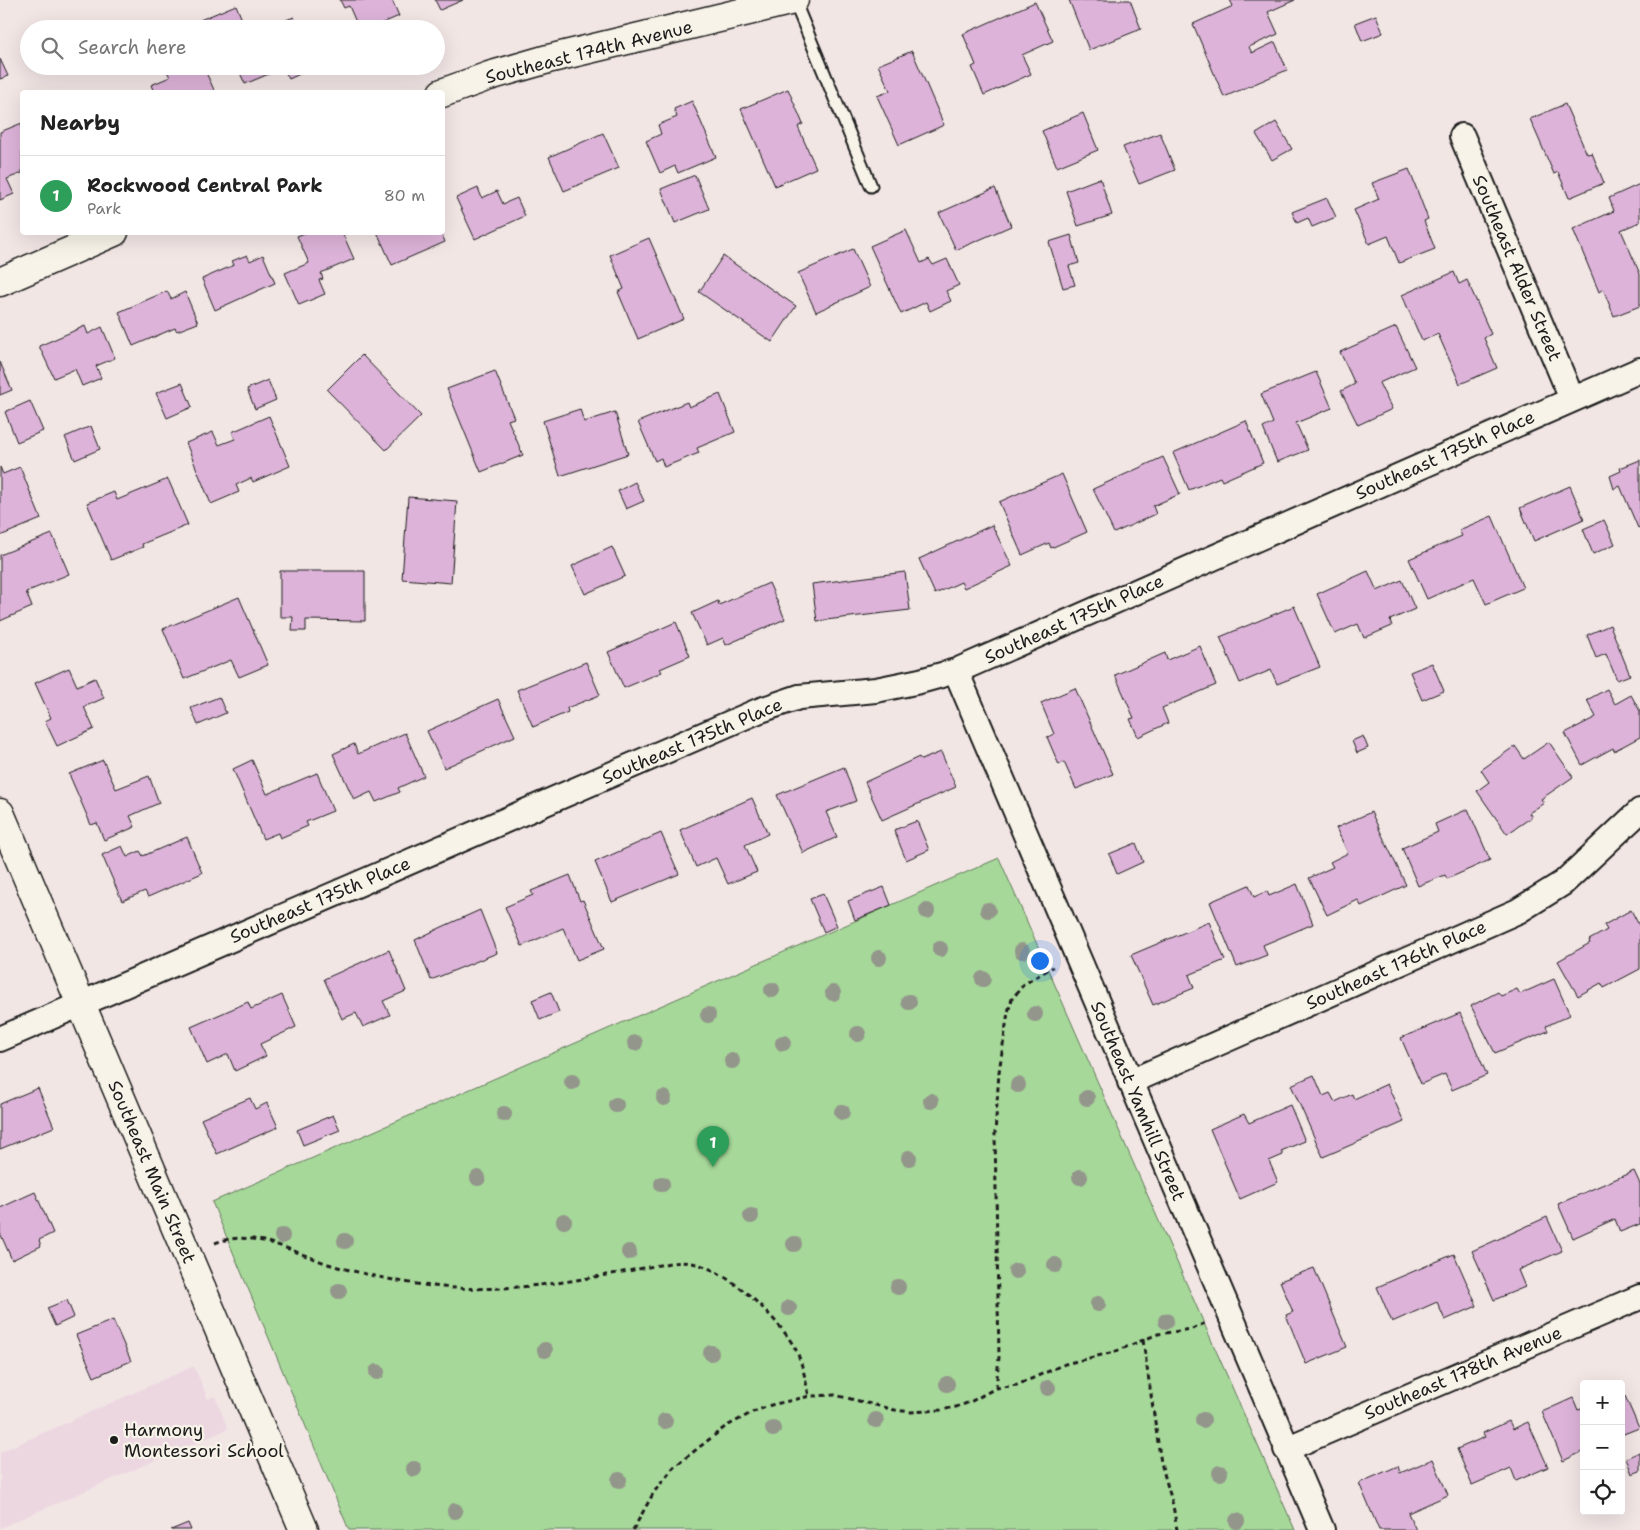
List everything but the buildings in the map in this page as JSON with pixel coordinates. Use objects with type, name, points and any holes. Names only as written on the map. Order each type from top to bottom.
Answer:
[{"type":"street","name":"Southeast 174th Avenue","points":[[445,92],[489,76],[557,56],[794,0]]},
{"type":"street","name":"Southeast Alder Street","points":[[1462,136],[1572,399]]},
{"type":"street","points":[[0,282],[107,235]]},
{"type":"street","name":"Southeast 175th Place","points":[[0,1038],[758,711],[799,698],[876,690],[956,671],[1640,370]]},
{"type":"street","name":"Southeast Yamhill Street","points":[[956,671],[1322,1530]]},
{"type":"street","name":"Southeast 176th Place","points":[[1130,1082],[1518,911],[1563,883],[1640,812]]},
{"type":"street","name":"Southeast Main Street","points":[[0,813],[304,1530]]},
{"type":"street","name":"Southeast 178th Avenue","points":[[1286,1449],[1640,1297]]},
{"type":"lane","points":[[794,0],[871,186]]},
{"type":"path","points":[[996,1388],[999,1349],[995,1134],[999,1072],[1008,1012],[1012,999],[1024,984],[1048,969],[1076,956]]},
{"type":"path","points":[[187,1255],[226,1239],[256,1240],[284,1247],[336,1266],[378,1276],[442,1287],[466,1288],[522,1286],[594,1278],[670,1263],[696,1264],[718,1273],[732,1282],[769,1314],[796,1351],[802,1366],[809,1397]]},
{"type":"path","points":[[634,1530],[646,1506],[674,1467],[725,1427],[771,1405],[809,1397],[835,1395],[895,1410],[922,1412],[956,1407],[996,1388],[1017,1385],[1065,1364],[1114,1352],[1158,1334],[1192,1329],[1228,1312]]},
{"type":"path","points":[[1143,1340],[1161,1463],[1174,1505],[1177,1530]]},
{"type":"shaded area","name":"Harmony Montessori School","points":[[194,1366],[208,1399],[215,1396],[228,1429],[0,1528],[0,1452]]},
{"type":"green space","points":[[999,858],[1295,1530],[349,1530],[212,1202]]},
{"type":"place","name":"Rockwood Central Park","points":[[713,1167]]},
{"type":"place","name":"Harmony Montessori School","points":[[114,1440]]}]
